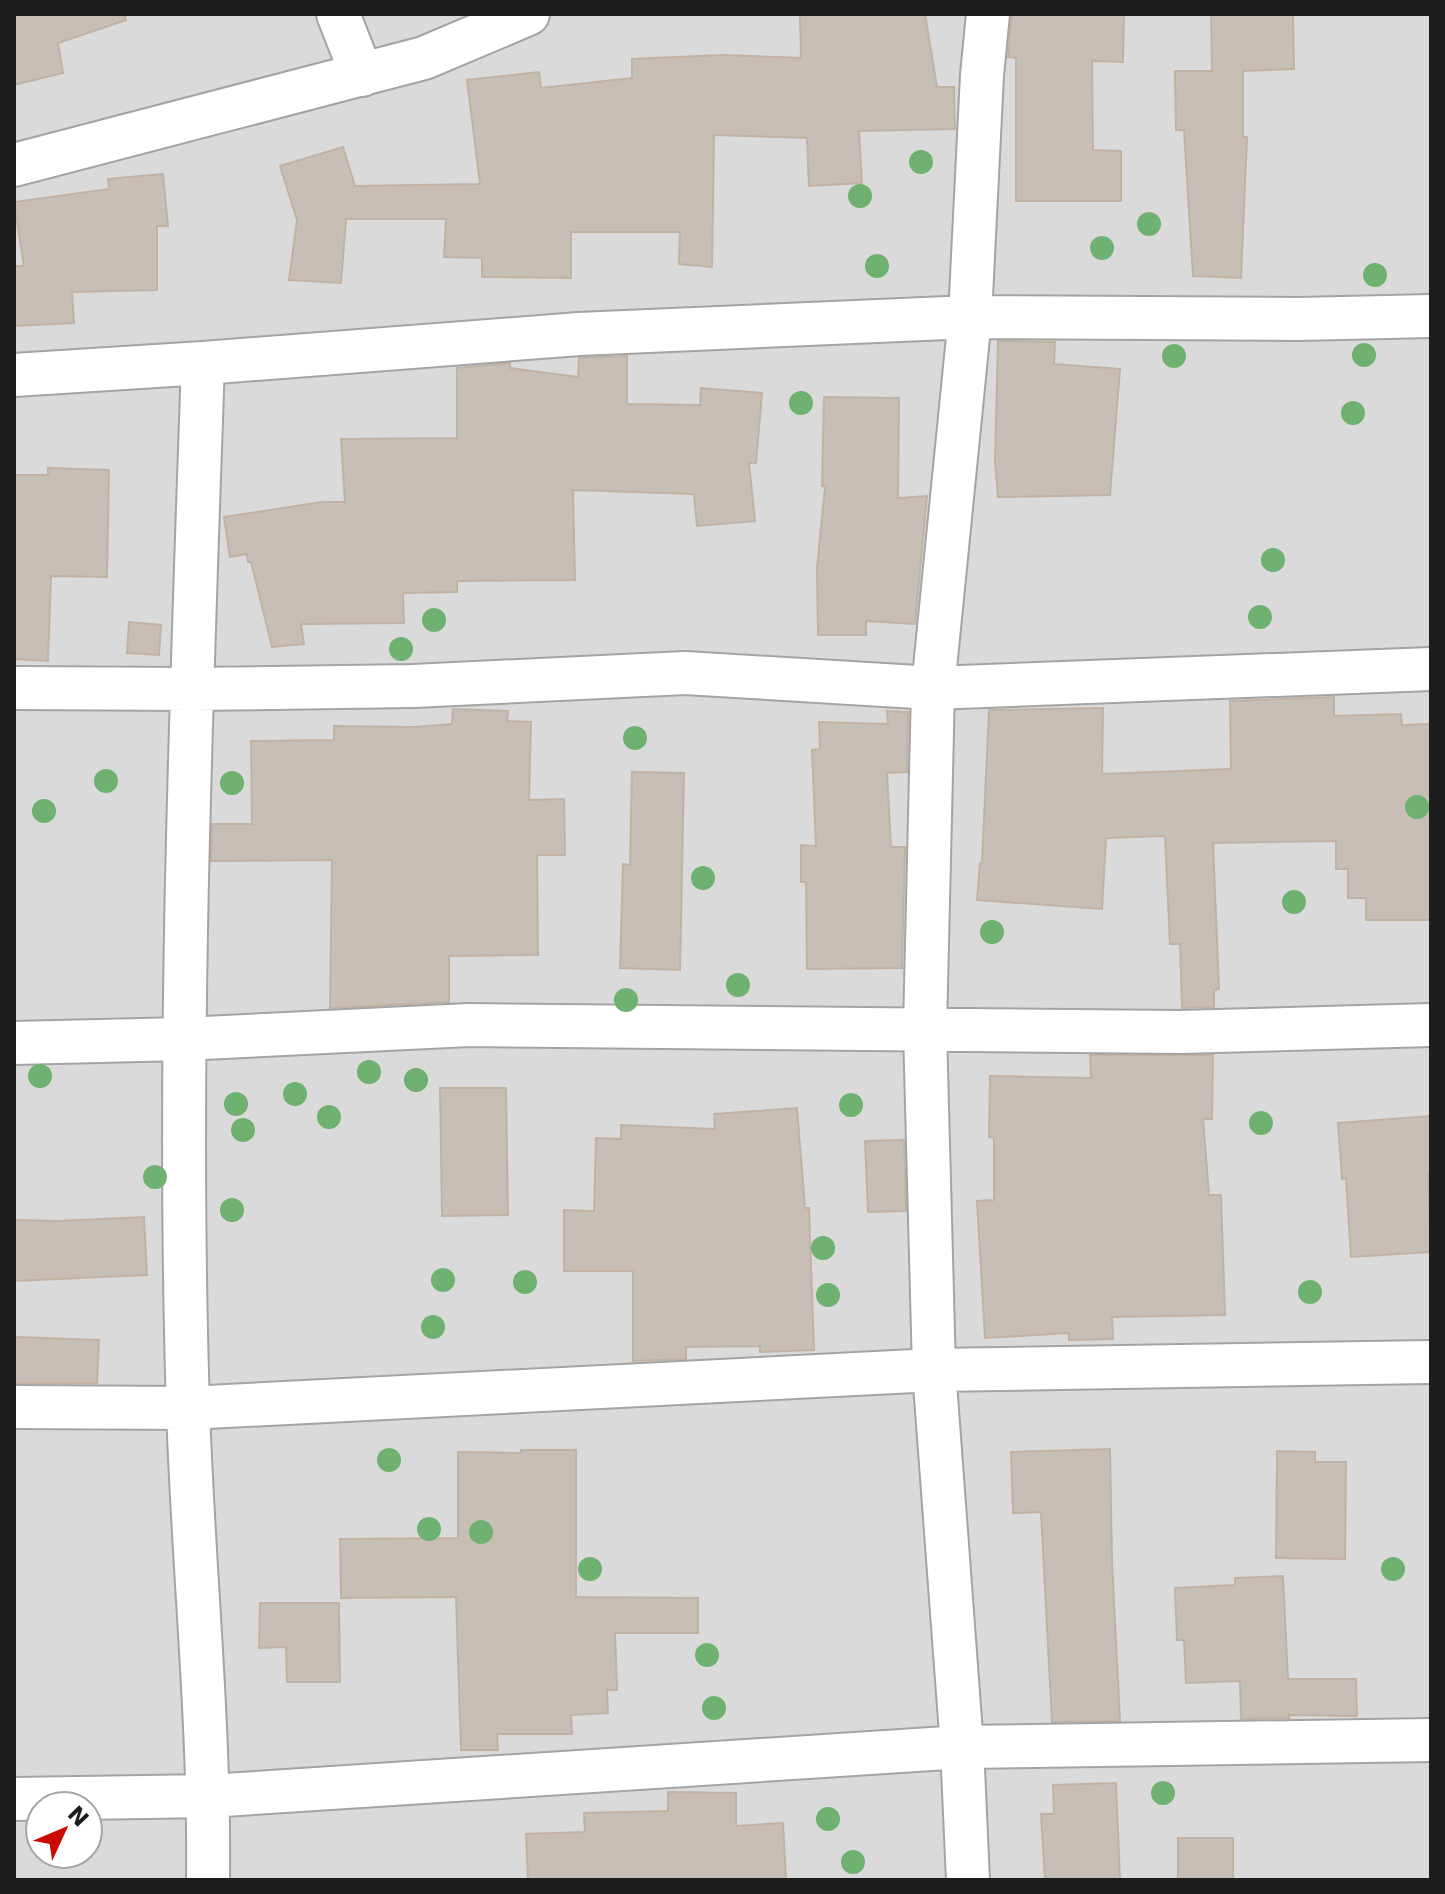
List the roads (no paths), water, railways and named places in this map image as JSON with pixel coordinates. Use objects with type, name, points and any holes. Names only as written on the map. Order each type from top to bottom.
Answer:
[{"type":"street","points":[[338,14],[362,75]]},
{"type":"street","points":[[14,165],[424,58],[528,14]]},
{"type":"street","points":[[968,1880],[962,1747],[934,1370],[925,1030],[933,688],[970,317],[988,14]]},
{"type":"street","points":[[14,375],[579,334],[970,317],[1298,319],[1431,316]]},
{"type":"street","points":[[203,363],[183,1039],[188,1408],[209,1796],[208,1880]]},
{"type":"street","points":[[14,688],[413,686],[685,673],[933,688],[1431,669]]},
{"type":"street","points":[[14,1043],[183,1039],[469,1025],[1180,1032],[1431,1025]]},
{"type":"street","points":[[14,1407],[188,1408],[934,1370],[1431,1362]]},
{"type":"street","points":[[14,1799],[209,1796],[962,1747],[1431,1740]]}]
